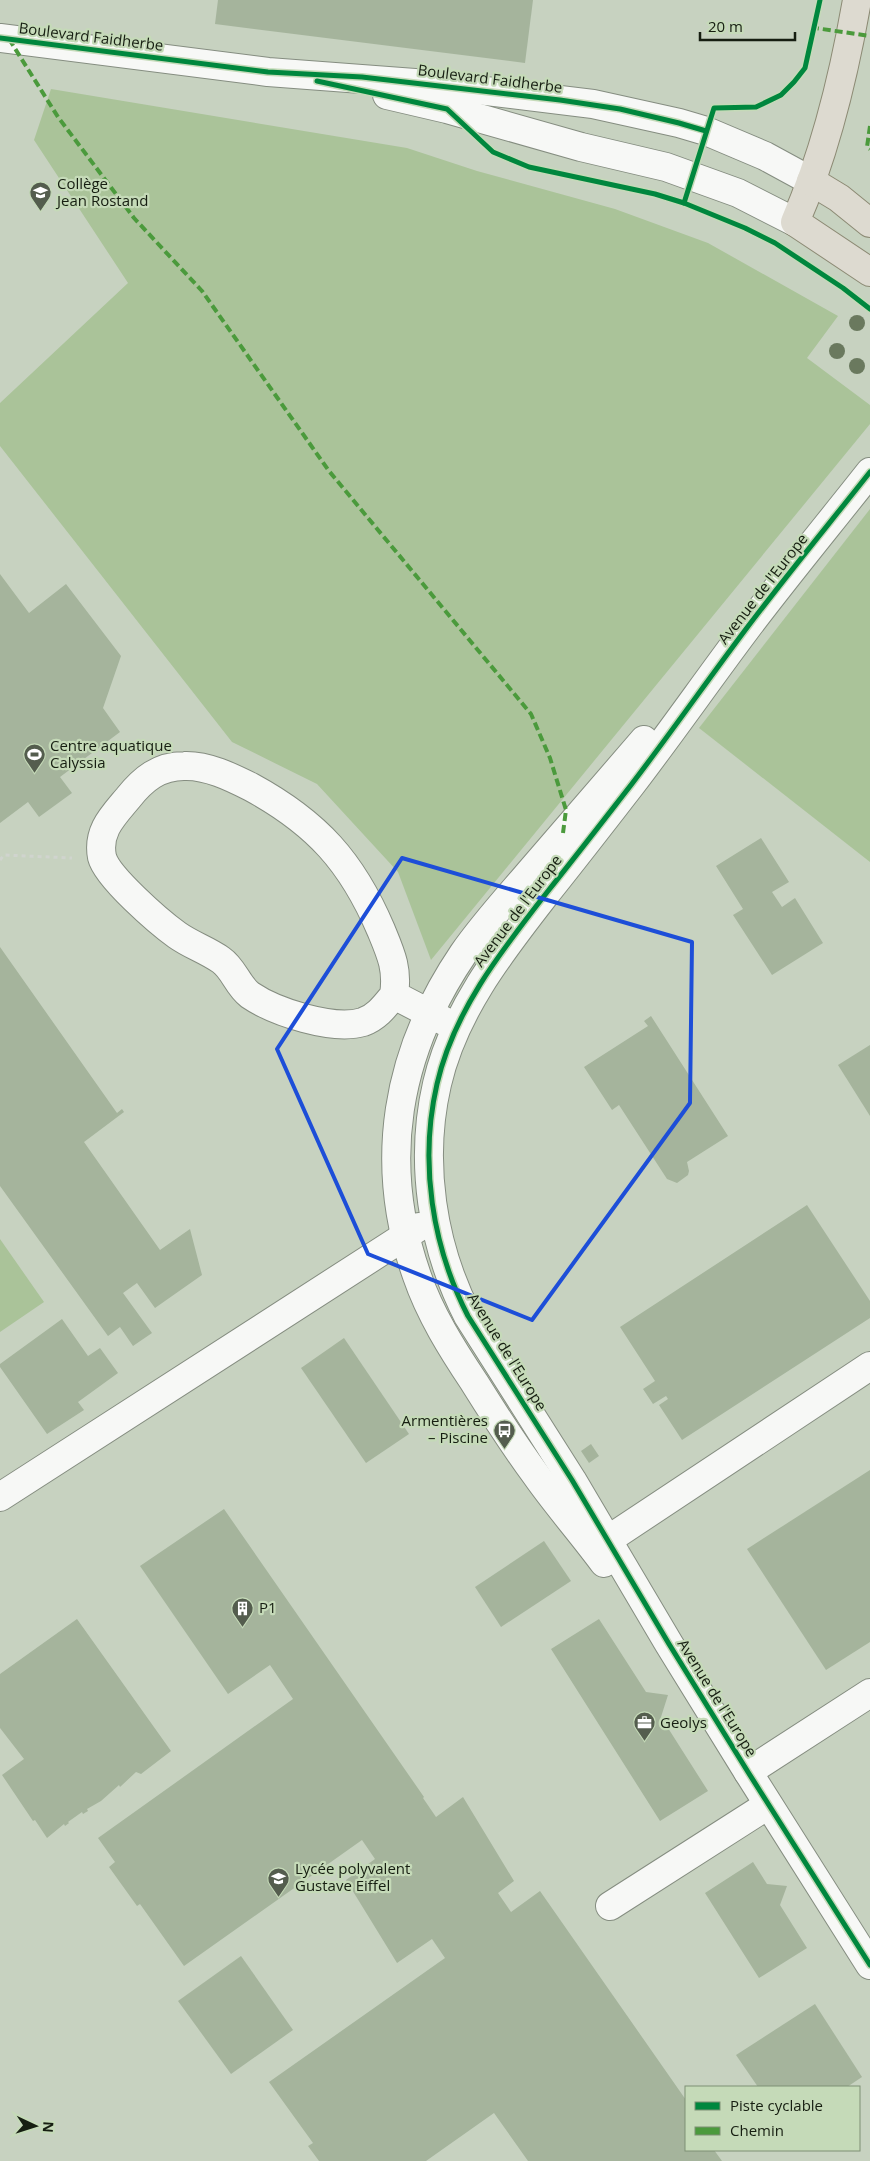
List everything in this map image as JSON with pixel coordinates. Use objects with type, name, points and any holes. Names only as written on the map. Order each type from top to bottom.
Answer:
[{"type":"main road","points":[[795,222],[811,181],[836,101],[857,0]]},
{"type":"main road","name":"Boulevard Faidherbe","points":[[811,181],[839,198],[870,223]]},
{"type":"main road","name":"Boulevard Faidherbe","points":[[795,222],[870,272]]},
{"type":"street","name":"Boulevard Faidherbe","points":[[0,38],[268,72],[428,84],[526,95],[620,109],[679,122],[734,142],[811,181]]},
{"type":"street","name":"Boulevard Faidherbe","points":[[268,72],[413,100],[582,147],[666,167],[738,193],[795,222]]},
{"type":"street","name":"Avenue de l'Europe","points":[[870,472],[747,628],[663,743],[502,950],[480,983],[457,1027],[437,1084],[429,1137],[428,1161],[435,1218],[442,1252],[448,1272],[468,1316],[601,1544],[669,1644],[768,1805],[870,1965]]},
{"type":"street","name":"Avenue de l'Europe","points":[[601,1544],[535,1475],[454,1350],[422,1290],[406,1235],[398,1187],[396,1160],[397,1122],[400,1101],[411,1056],[429,1013],[451,972],[490,917],[687,690],[747,628]]},
{"type":"street","points":[[176,766],[207,769],[238,781],[291,811],[329,844],[344,862],[369,902],[394,964],[397,979],[394,995],[378,1014],[363,1022],[348,1024],[314,1020],[266,1003],[250,995],[239,984],[229,967],[222,960],[176,934],[118,882],[103,859],[101,845],[103,832],[109,821],[134,791],[160,769],[176,766]]},
{"type":"street","points":[[394,995],[457,1027]]},
{"type":"street","points":[[0,1497],[435,1218]]},
{"type":"street","points":[[601,1544],[870,1366]]},
{"type":"street","points":[[748,1772],[870,1693]]},
{"type":"street","points":[[610,1906],[768,1805]]},
{"type":"path","points":[[0,860],[4,855],[103,859]]},
{"type":"highlighted area","points":[[402,858],[692,942],[690,1103],[532,1320],[368,1254],[277,1049]]},
{"type":"green space","points":[[51,89],[407,148],[477,171],[615,209],[708,243],[838,316],[807,358],[870,405],[870,424],[431,960],[398,872],[317,784],[232,742],[0,446],[0,403],[128,283],[34,140]]},
{"type":"green space","points":[[870,509],[870,862],[699,728]]},
{"type":"green space","points":[[0,1239],[44,1302],[0,1332]]},
{"type":"building","points":[[218,0],[533,0],[525,63],[215,24]]},
{"type":"building","points":[[0,574],[29,613],[66,584],[121,656],[103,708],[120,732],[60,777],[72,793],[39,817],[28,802],[0,823]]},
{"type":"building","points":[[761,838],[789,882],[772,892],[782,907],[795,898],[823,943],[772,975],[733,915],[743,909],[716,866]]},
{"type":"building","points":[[0,947],[117,1113],[122,1109],[124,1112],[84,1142],[160,1250],[190,1229],[202,1275],[155,1308],[137,1283],[123,1293],[152,1333],[133,1346],[120,1327],[108,1336],[0,1186]]},
{"type":"building","points":[[651,1016],[728,1136],[687,1162],[688,1175],[677,1183],[667,1179],[619,1105],[612,1110],[584,1067],[648,1026],[644,1021]]},
{"type":"building","points":[[870,1045],[870,1116],[838,1065]]},
{"type":"building","points":[[807,1205],[870,1301],[870,1318],[682,1440],[659,1405],[668,1399],[666,1396],[653,1404],[643,1389],[655,1381],[620,1327]]},
{"type":"building","points":[[62,1319],[88,1356],[100,1348],[118,1373],[78,1402],[84,1410],[47,1434],[0,1367],[0,1364]]},
{"type":"building","points":[[344,1338],[409,1434],[366,1463],[301,1368]]},
{"type":"building","points":[[591,1444],[599,1456],[589,1463],[581,1451]]},
{"type":"building","points":[[870,1470],[870,1642],[826,1670],[747,1549]]},
{"type":"building","points":[[224,1509],[436,1817],[463,1797],[514,1881],[498,1893],[511,1912],[540,1891],[685,2099],[685,2151],[715,2151],[722,2161],[528,2161],[494,2113],[426,2161],[319,2161],[308,2146],[313,2143],[269,2082],[445,1958],[432,1939],[397,1963],[346,1880],[375,1859],[362,1840],[184,1966],[140,1904],[137,1906],[109,1867],[115,1862],[98,1838],[293,1699],[270,1665],[228,1694],[140,1566]]},
{"type":"building","points":[[544,1541],[571,1581],[501,1627],[475,1587]]},
{"type":"building","points":[[77,1619],[171,1751],[141,1774],[136,1772],[120,1787],[119,1785],[101,1801],[87,1809],[88,1811],[83,1814],[82,1812],[47,1838],[35,1820],[33,1821],[2,1775],[24,1759],[0,1728],[0,1674]]},
{"type":"building","points":[[599,1619],[646,1692],[668,1695],[661,1717],[708,1791],[660,1821],[551,1649]]},
{"type":"building","points":[[753,1862],[767,1884],[787,1886],[780,1905],[807,1948],[759,1978],[705,1893]]},
{"type":"building","points":[[241,1956],[293,2030],[231,2074],[178,2001]]},
{"type":"building","points":[[815,2004],[862,2077],[848,2086],[757,2086],[736,2055]]},
{"type":"marked path","points":[[814,32],[815,28],[870,36]]},
{"type":"marked path","points":[[9,39],[58,117],[134,218],[202,291],[329,471],[531,714],[550,758],[566,810],[563,833]]},
{"type":"marked path","points":[[870,126],[867,147],[870,149]]},
{"type":"cycle path","points":[[684,203],[714,108],[756,107],[781,95],[794,82],[805,68],[820,0]]},
{"type":"cycle path","points":[[0,38],[268,72],[362,77],[560,100],[620,109],[706,131]]},
{"type":"cycle path","points":[[317,81],[447,109],[493,152],[529,167],[655,194],[684,203],[745,228],[775,243],[843,288],[870,309]]},
{"type":"cycle path","points":[[870,472],[746,629],[631,785],[497,958],[467,1006],[445,1057],[437,1084],[429,1143],[432,1203],[438,1232],[445,1261],[468,1316],[572,1480],[669,1644],[748,1772],[870,1965]]},
{"type":"place","name":"Collège Jean Rostand","points":[[41,212]]},
{"type":"place","name":"Centre aquatique Calyssia","points":[[34,774]]},
{"type":"place","name":"Armentières – Piscine","points":[[504,1449]]},
{"type":"place","name":"P1","points":[[243,1627]]},
{"type":"place","name":"Geolys","points":[[644,1742]]},
{"type":"place","name":"Lycée polyvalent Gustave Eiffel","points":[[279,1897]]}]
